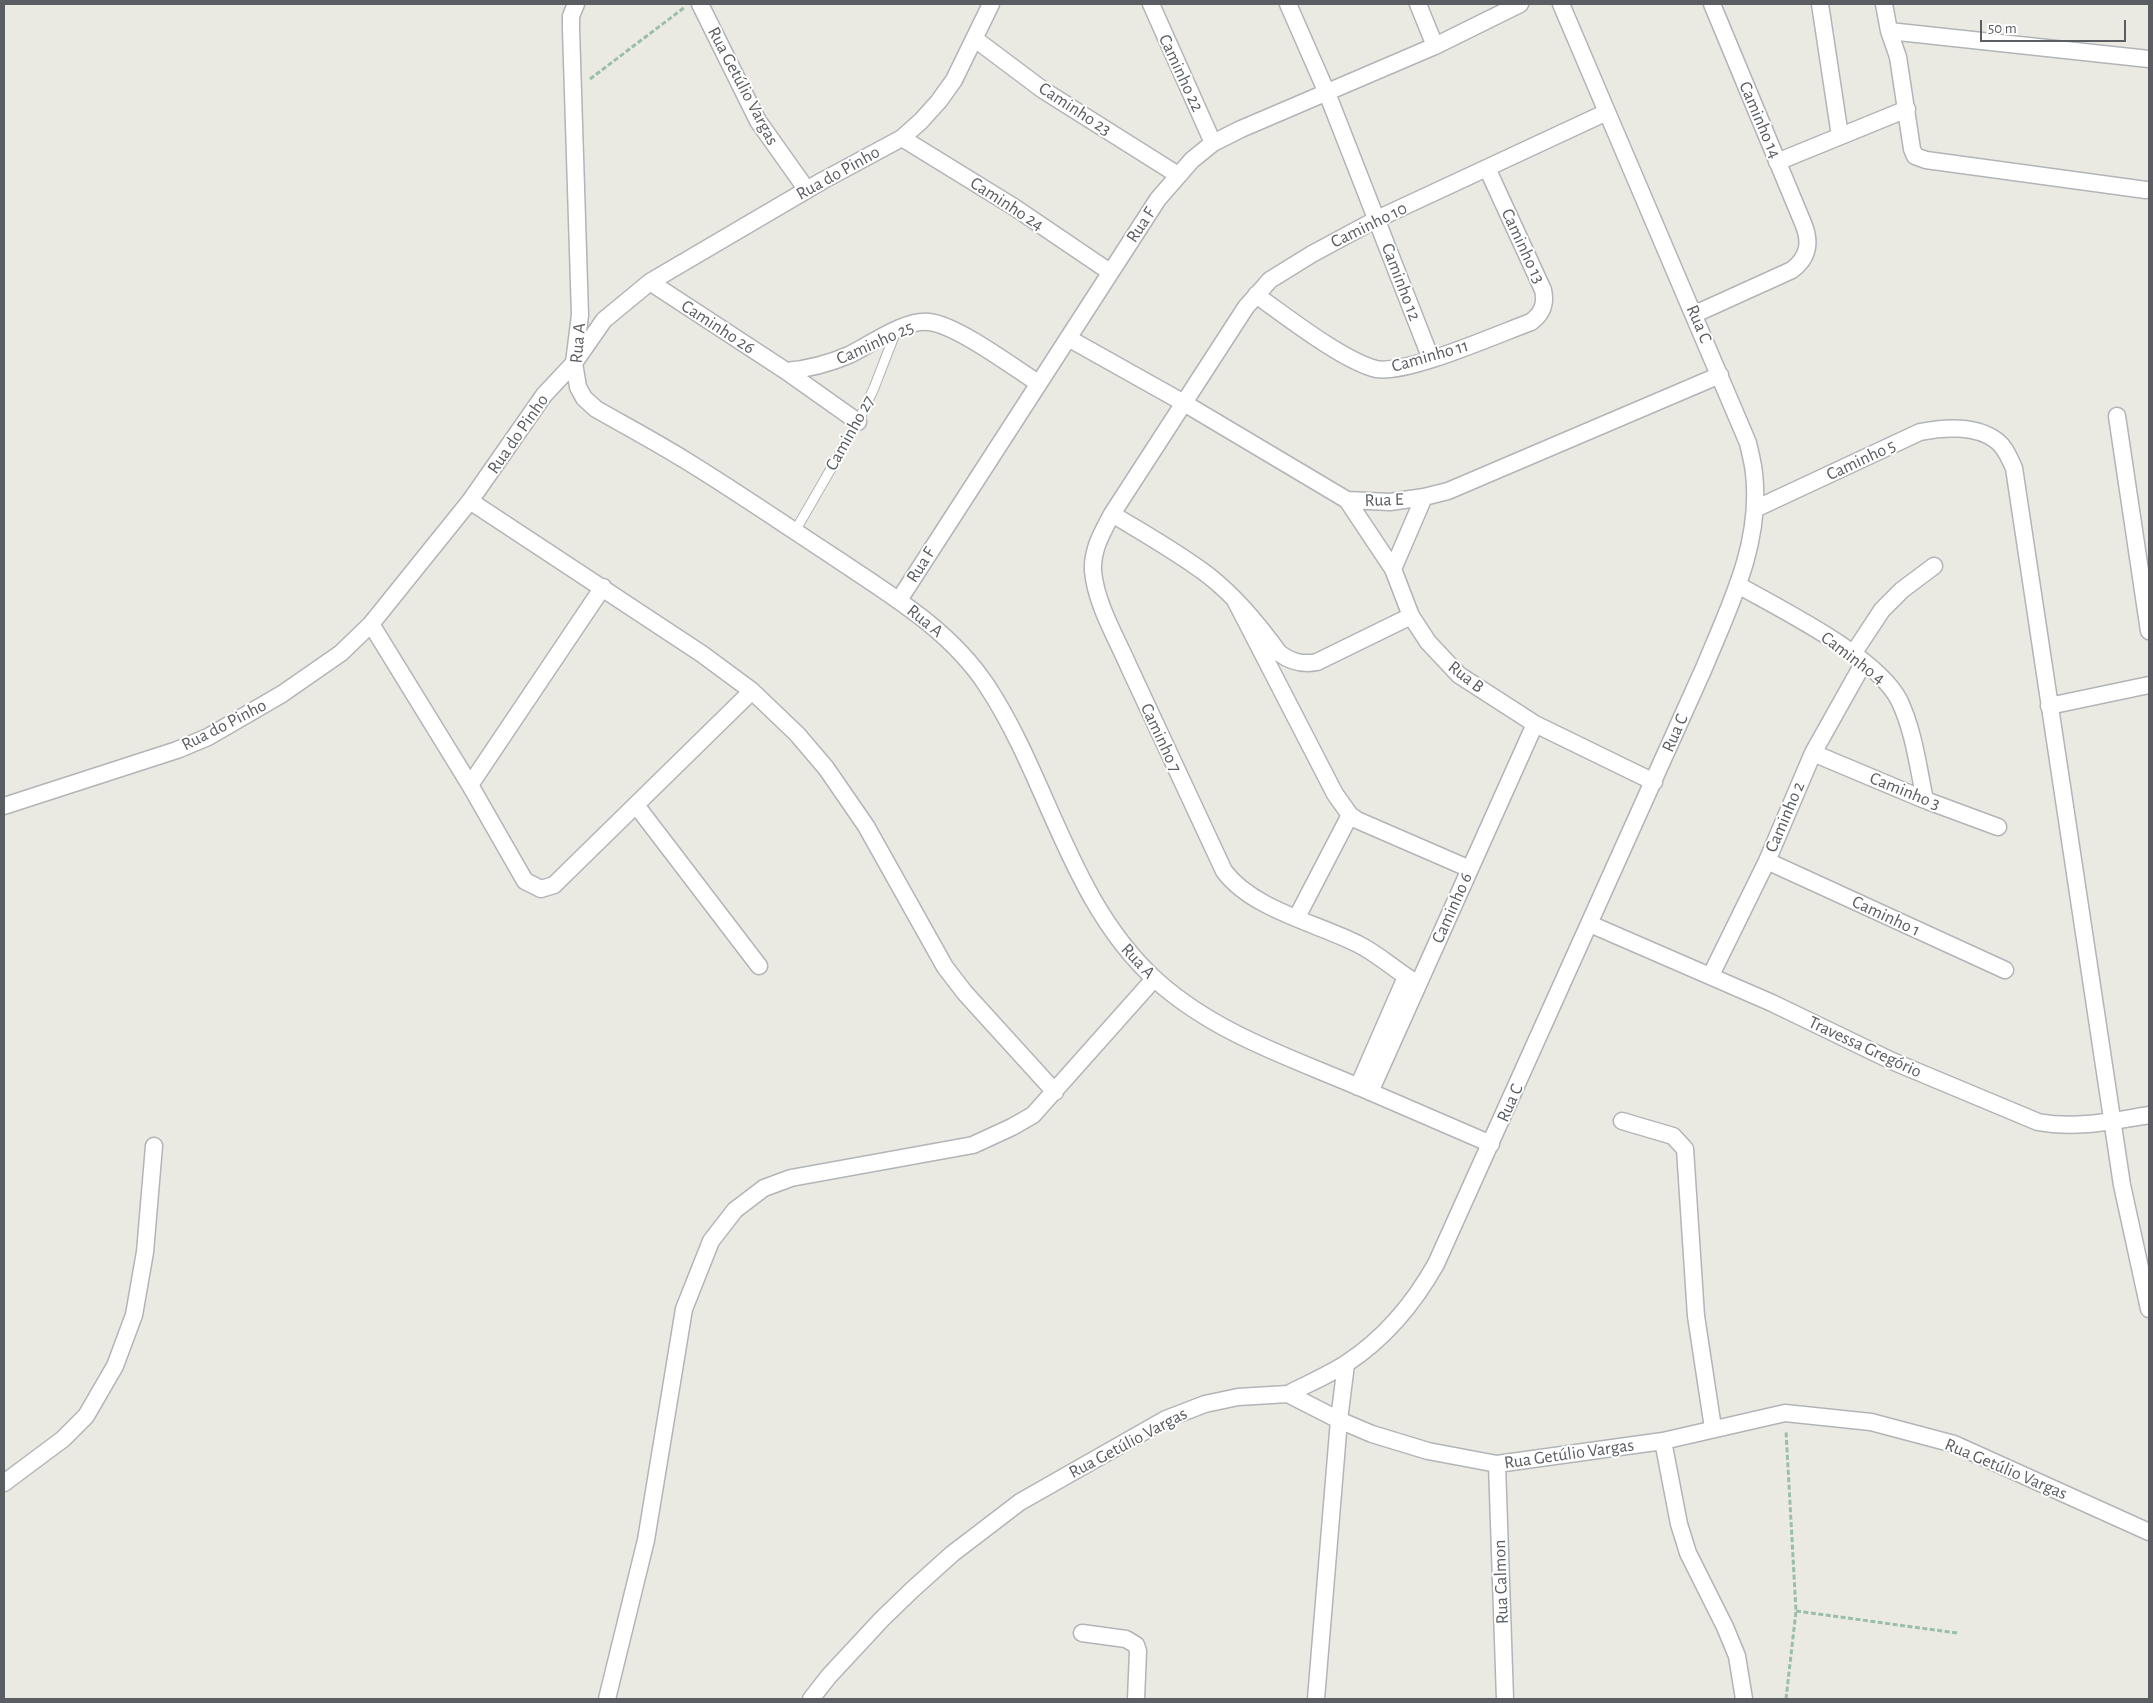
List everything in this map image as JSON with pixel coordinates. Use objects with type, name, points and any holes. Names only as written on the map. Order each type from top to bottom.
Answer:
[{"type":"street","name":"Rua A","points":[[576,4],[571,16],[570,29],[580,315],[574,363],[578,387],[584,398],[596,409],[686,460],[795,531],[899,600],[945,637],[967,660],[987,686],[1010,728],[1081,877],[1100,912],[1118,939],[1154,979],[1177,998],[1205,1017],[1294,1061],[1491,1144]]},
{"type":"street","name":"Rua Getúlio Vargas","points":[[700,4],[758,121],[806,190]]},
{"type":"street","name":"Rua do Pinho","points":[[4,806],[176,750],[208,737],[282,694],[341,653],[371,624],[470,502],[544,395],[574,363],[604,320],[650,282],[806,190],[902,138],[939,101],[954,80],[992,4]]},
{"type":"street","name":"Caminho 22","points":[[1151,4],[1213,142]]},
{"type":"street","name":"Caminho 12","points":[[1288,4],[1326,93],[1431,359]]},
{"type":"street","points":[[1418,4],[1435,46]]},
{"type":"street","name":"Rua F","points":[[899,600],[1110,272],[1158,199],[1178,175],[1213,142],[1241,128],[1435,46],[1520,4]]},
{"type":"street","name":"Rua C","points":[[1288,1394],[1346,1364],[1370,1346],[1396,1321],[1420,1292],[1454,1228],[1704,668],[1738,585],[1753,529],[1755,509],[1754,472],[1748,442],[1695,314],[1561,4]]},
{"type":"street","name":"Caminho 14","points":[[1695,314],[1792,270],[1806,255],[1808,246],[1808,235],[1712,4]]},
{"type":"street","points":[[1820,4],[1840,136]]},
{"type":"street","points":[[1884,4],[1889,31],[1898,57],[1912,149],[1915,156],[1920,159],[2146,190]]},
{"type":"street","points":[[1889,31],[2149,59]]},
{"type":"street","name":"Caminho 23","points":[[975,39],[1043,90],[1178,175]]},
{"type":"street","points":[[1777,162],[1906,109]]},
{"type":"street","name":"Caminho 10","points":[[1184,403],[1246,307],[1270,280],[1289,266],[1377,220],[1607,112]]},
{"type":"street","name":"Caminho 24","points":[[902,138],[1014,207],[1110,272]]},
{"type":"street","name":"Caminho 13","points":[[1487,168],[1543,290],[1545,300],[1539,316],[1532,322]]},
{"type":"street","name":"Caminho 26","points":[[650,282],[786,371],[858,422]]},
{"type":"street","name":"Caminho 11","points":[[1256,295],[1331,346],[1365,366],[1378,369],[1393,370],[1431,359],[1532,322]]},
{"type":"street","name":"Caminho 25","points":[[786,371],[809,369],[828,363],[912,323],[928,322],[959,333],[1038,383]]},
{"type":"street","name":"Rua E","points":[[1068,338],[1184,403],[1348,500],[1390,502],[1424,497],[1462,485],[1720,375]]},
{"type":"street","name":"Caminho 7","points":[[1184,403],[1112,514],[1096,544],[1093,558],[1096,586],[1108,618],[1162,740],[1230,880],[1242,890],[1297,918],[1358,944],[1412,981]]},
{"type":"street","points":[[2117,416],[2149,631]]},
{"type":"street","name":"Caminho 5","points":[[1755,509],[1920,432],[1934,429],[1970,430],[1987,435],[1998,442],[2006,451],[2014,468],[2122,1185],[2149,1308]]},
{"type":"street","points":[[1392,568],[1424,497]]},
{"type":"street","name":"Rua B","points":[[1348,500],[1392,568],[1411,616],[1428,642],[1459,675],[1535,724],[1654,782]]},
{"type":"street","points":[[470,502],[702,654],[752,691],[797,734],[826,768],[866,826],[945,967],[965,993],[1055,1092]]},
{"type":"street","points":[[1112,514],[1187,560],[1210,577],[1250,614],[1279,653],[1285,658],[1300,663],[1317,662],[1411,616]]},
{"type":"street","name":"Caminho 2","points":[[1711,976],[1767,861],[1813,754],[1882,610],[1902,590],[1934,566]]},
{"type":"street","name":"Caminho 4","points":[[1738,585],[1824,634],[1858,658],[1890,687],[1903,709],[1910,729],[1925,800]]},
{"type":"street","points":[[470,786],[603,588]]},
{"type":"street","points":[[1235,600],[1335,794],[1350,815],[1357,820],[1470,869]]},
{"type":"street","points":[[371,624],[470,786],[525,881],[541,890],[554,885],[752,691]]},
{"type":"street","points":[[2049,706],[2149,685]]},
{"type":"street","name":"Caminho 6","points":[[1364,1089],[1412,981],[1470,869],[1535,724]]},
{"type":"street","name":"Caminho 3","points":[[1813,754],[1925,800],[1998,827]]},
{"type":"street","points":[[636,805],[760,966]]},
{"type":"street","points":[[1297,918],[1350,815]]},
{"type":"street","name":"Caminho 1","points":[[1767,861],[2005,970]]},
{"type":"street","name":"Travessa Gregório","points":[[1590,924],[1711,976],[1892,1061],[2038,1122],[2057,1126],[2112,1121],[2149,1114]]},
{"type":"street","points":[[607,1699],[646,1540],[684,1309],[711,1241],[735,1210],[764,1188],[791,1178],[973,1145],[1033,1115],[1154,979]]},
{"type":"street","points":[[1622,1121],[1673,1136],[1686,1149],[1696,1316],[1714,1428]]},
{"type":"street","points":[[4,1483],[62,1439],[86,1416],[115,1366],[134,1315],[145,1252],[154,1146]]},
{"type":"street","points":[[1316,1699],[1339,1420],[1346,1364]]},
{"type":"street","name":"Rua Getúlio Vargas","points":[[811,1699],[829,1676],[875,1626],[912,1590],[952,1554],[1020,1502],[1166,1419],[1205,1404],[1238,1397],[1288,1394],[1339,1420],[1372,1434],[1428,1451],[1497,1464],[1663,1441],[1785,1413],[1871,1422],[1954,1444],[2149,1532]]},
{"type":"street","points":[[1663,1441],[1679,1524],[1688,1553],[1725,1627],[1737,1656],[1744,1699]]},
{"type":"street","name":"Rua Calmon","points":[[1497,1464],[1505,1699]]},
{"type":"street","points":[[1082,1634],[1126,1639],[1136,1645],[1138,1651],[1136,1699]]},
{"type":"lane","name":"Caminho 27","points":[[795,531],[858,422],[874,388],[896,330]]},
{"type":"path","points":[[572,92],[689,4]]},
{"type":"path","points":[[1785,1413],[1796,1610],[1786,1699]]},
{"type":"path","points":[[1796,1610],[1957,1633]]}]
